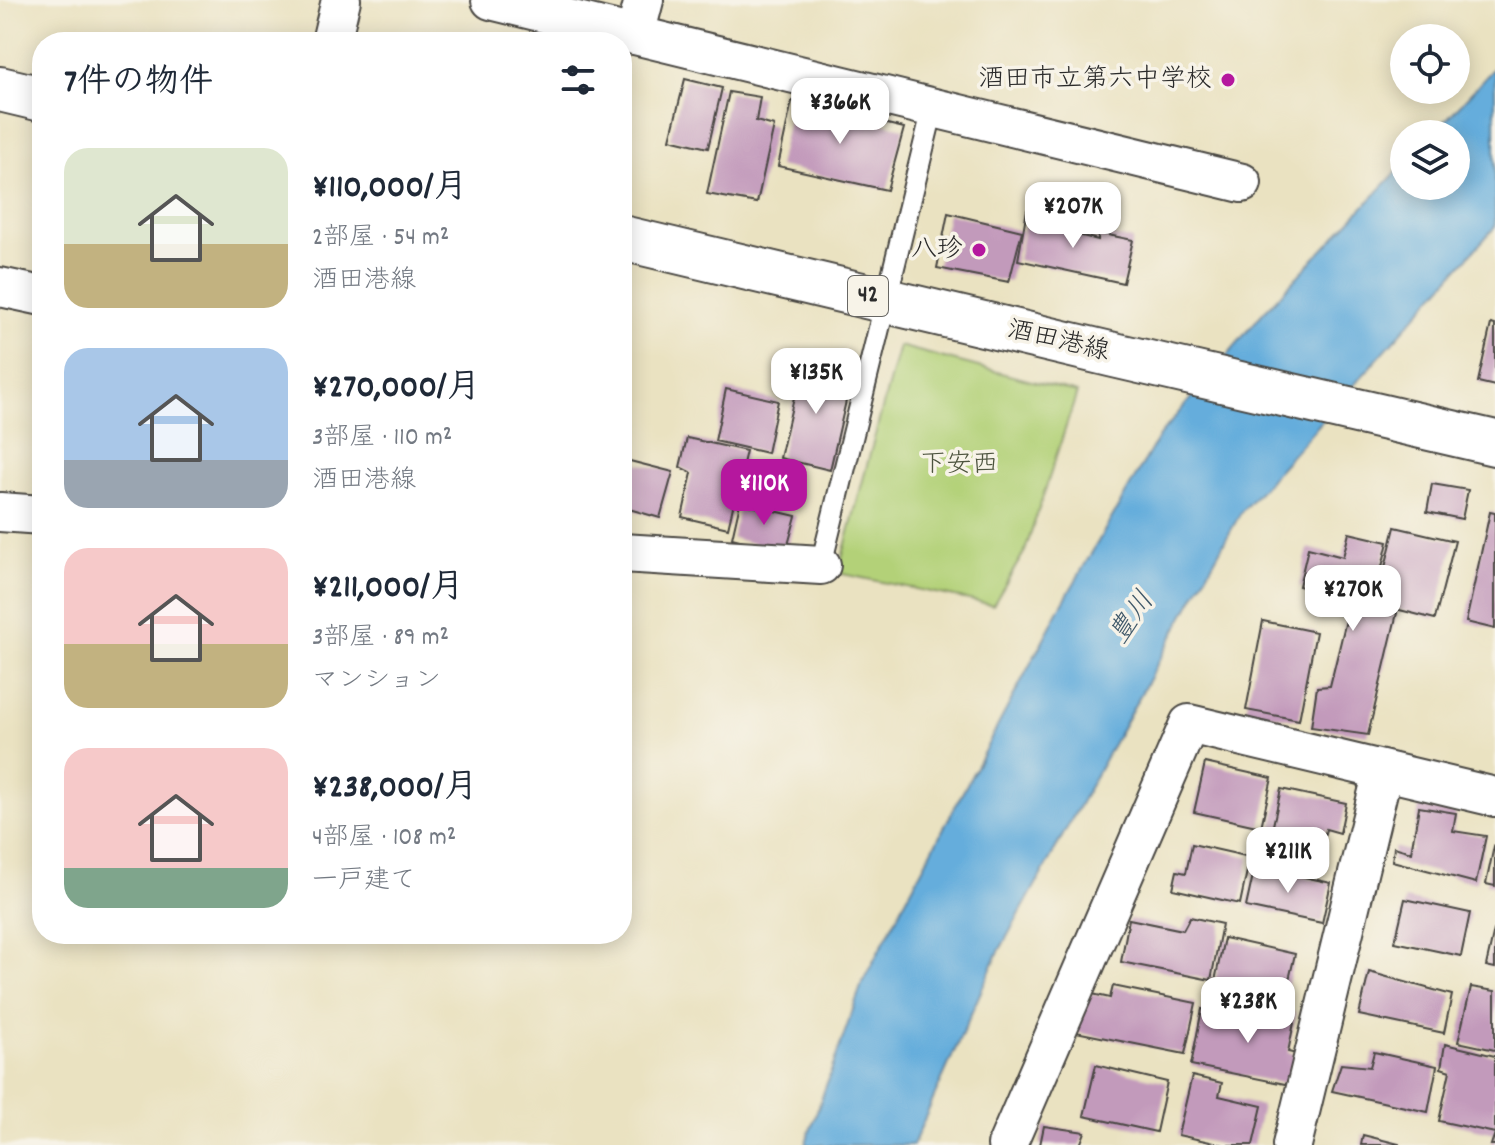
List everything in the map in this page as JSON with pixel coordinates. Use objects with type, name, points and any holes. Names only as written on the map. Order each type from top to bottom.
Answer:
[{"type":"main road","points":[[0,89],[32,97]]},
{"type":"main road","name":"酒田港線","points":[[632,240],[1479,439]]},
{"type":"street","points":[[333,32],[341,0]]},
{"type":"street","points":[[491,0],[640,18],[933,108],[1242,183]]},
{"type":"street","points":[[0,287],[32,294]]},
{"type":"street","points":[[0,512],[32,514]]},
{"type":"street","points":[[632,554],[821,565]]},
{"type":"street","points":[[1007,1145],[1189,724],[1495,797]]},
{"type":"street","points":[[1292,1145],[1383,771]]},
{"type":"lane","points":[[821,565],[933,108]]},
{"type":"green space","name":"下安西","points":[[899,346],[1077,393],[1025,551],[993,605],[838,573]]},
{"type":"water","name":"豊川","points":[[1495,67],[1495,227],[1241,512],[997,955],[913,1145],[805,1145],[863,981],[1061,606],[1159,436],[1261,315],[1390,179],[1390,200],[1470,200],[1470,120],[1446,120],[1461,104],[1470,104],[1470,94]]},
{"type":"building","points":[[685,79],[722,88],[708,148],[670,139]]},
{"type":"building","points":[[729,92],[760,97],[756,121],[774,126],[757,203],[707,194]]},
{"type":"building","points":[[792,101],[904,128],[887,190],[778,166]]},
{"type":"building","points":[[1027,210],[1058,219],[1058,230],[1098,240],[1098,233],[1133,240],[1123,283],[1018,260]]},
{"type":"building","name":"八珍","points":[[948,213],[1022,231],[1009,282],[937,268]]},
{"type":"building","points":[[1491,324],[1495,325],[1495,386],[1478,382]]},
{"type":"building","points":[[802,363],[852,375],[830,470],[780,458]]},
{"type":"building","points":[[726,389],[778,401],[767,453],[715,441]]},
{"type":"building","points":[[687,438],[746,451],[728,528],[682,517],[692,473],[680,467]]},
{"type":"building","points":[[632,462],[673,472],[660,518],[632,510]]},
{"type":"building","points":[[1432,484],[1468,490],[1462,519],[1427,512]]},
{"type":"building","points":[[740,503],[796,516],[786,552],[732,538]]},
{"type":"building","points":[[1490,512],[1495,513],[1495,629],[1466,622]]},
{"type":"building","points":[[1395,527],[1455,541],[1435,619],[1376,604]]},
{"type":"building","points":[[1349,533],[1388,542],[1373,604],[1358,602],[1397,613],[1368,735],[1311,727],[1317,687],[1330,686],[1351,600],[1299,586],[1308,548],[1343,557]]},
{"type":"building","points":[[1263,621],[1316,632],[1299,720],[1246,710]]},
{"type":"building","points":[[1205,763],[1272,778],[1261,827],[1194,812]]},
{"type":"building","points":[[1281,789],[1346,803],[1340,833],[1326,829],[1323,841],[1272,830]]},
{"type":"building","points":[[1419,807],[1456,813],[1453,831],[1486,836],[1476,883],[1392,861],[1394,847],[1411,852]]},
{"type":"building","points":[[1192,844],[1250,857],[1240,904],[1173,889],[1177,871],[1186,873]]},
{"type":"building","points":[[1495,847],[1495,886],[1486,884]]},
{"type":"building","points":[[1255,866],[1331,883],[1322,923],[1246,907]]},
{"type":"building","points":[[1405,899],[1470,913],[1461,956],[1395,942]]},
{"type":"building","points":[[1190,917],[1222,924],[1211,980],[1121,962],[1129,919],[1183,930]]},
{"type":"building","points":[[1495,930],[1495,968],[1486,966]]},
{"type":"building","points":[[1224,938],[1295,954],[1285,997],[1215,981]]},
{"type":"building","points":[[1369,972],[1452,995],[1444,1033],[1359,1015]]},
{"type":"building","points":[[1113,986],[1196,1003],[1185,1054],[1071,1031],[1079,991],[1110,998]]},
{"type":"building","points":[[1471,987],[1495,991],[1495,1050],[1458,1042]]},
{"type":"building","points":[[1255,1005],[1296,1013],[1288,1052],[1301,1055],[1295,1086],[1191,1065],[1202,1009],[1252,1019]]},
{"type":"building","points":[[1445,1044],[1495,1056],[1495,1133],[1439,1121],[1450,1071],[1441,1068]]},
{"type":"building","points":[[1374,1052],[1437,1066],[1428,1112],[1332,1091],[1341,1064],[1370,1067]]},
{"type":"building","points":[[1096,1065],[1167,1082],[1156,1132],[1084,1116]]},
{"type":"building","points":[[1192,1076],[1222,1083],[1219,1096],[1262,1106],[1253,1145],[1224,1145],[1178,1135]]},
{"type":"building","points":[[1044,1126],[1085,1132],[1080,1145],[1040,1145]]},
{"type":"building","points":[[1363,1135],[1399,1144],[1399,1145],[1361,1145]]},
{"type":"place","name":"酒田市立第六中学校","points":[[1228,80]]},
{"type":"place","name":"八珍","points":[[979,250]]}]
